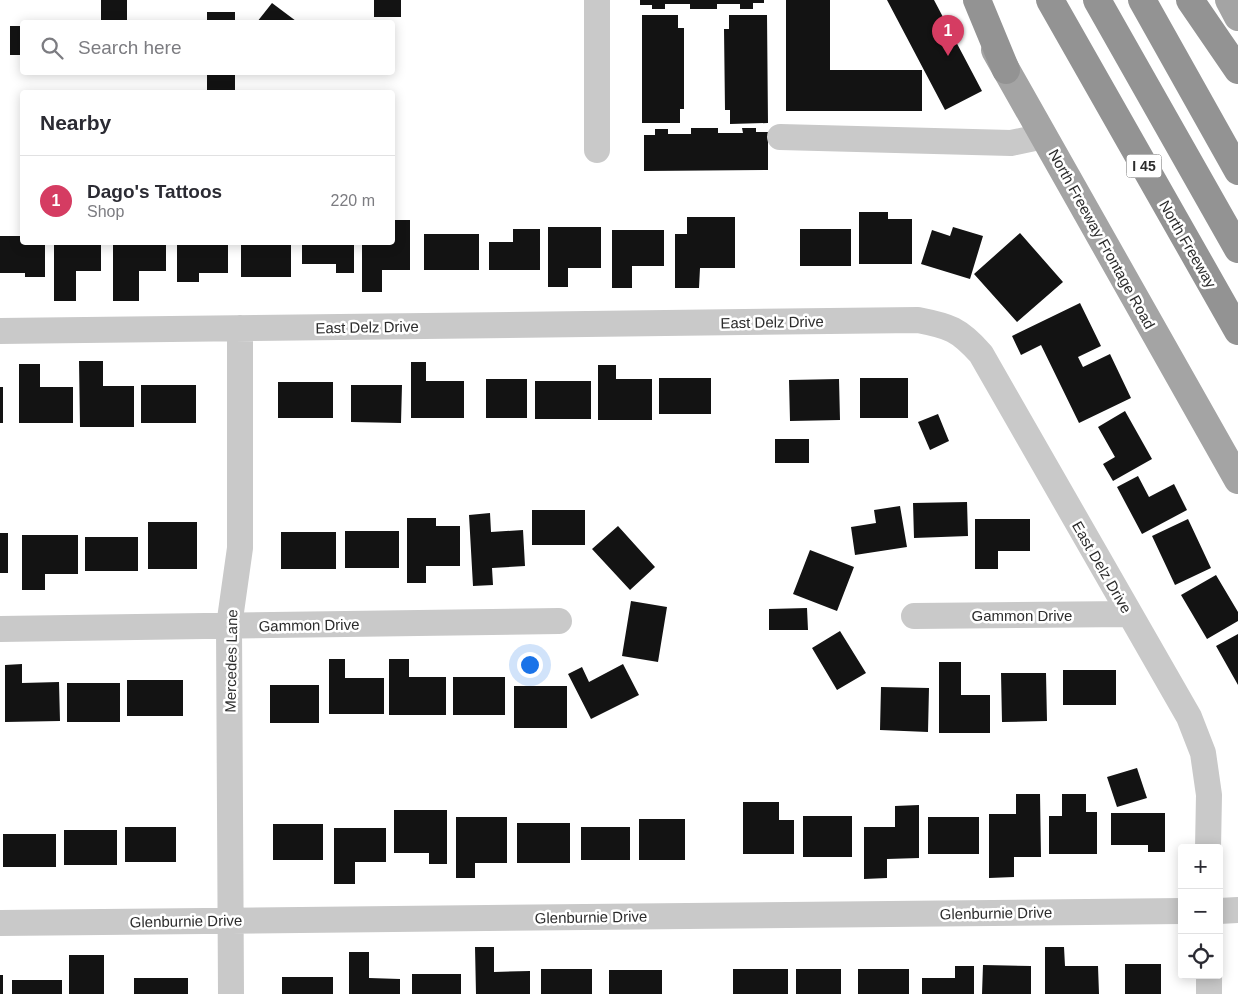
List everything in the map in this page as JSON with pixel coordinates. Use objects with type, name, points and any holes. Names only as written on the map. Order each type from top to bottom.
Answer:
[{"type":"highway","points":[[977,0],[1006,70]]},
{"type":"highway","name":"North Freeway","points":[[1050,0],[1238,331]]},
{"type":"highway","points":[[1097,0],[1238,249]]},
{"type":"highway","points":[[1142,0],[1238,171]]},
{"type":"highway","points":[[1190,0],[1238,70]]},
{"type":"main road","name":"North Freeway Frontage Road","points":[[965,0],[1238,480]]},
{"type":"main road","points":[[1229,0],[1238,16]]},
{"type":"street","points":[[596,150],[597,0]]},
{"type":"street","points":[[780,137],[1011,143],[1044,136]]},
{"type":"street","name":"East Delz Drive","points":[[0,332],[918,320],[947,325],[968,339],[981,354],[1189,717],[1202,753],[1209,795],[1208,844]]},
{"type":"street","name":"Mercedes Lane","points":[[231,994],[229,626],[240,548],[240,328]]},
{"type":"street","name":"Gammon Drive","points":[[914,616],[1130,614]]},
{"type":"street","name":"Gammon Drive","points":[[0,629],[559,621]]},
{"type":"street","points":[[1223,911],[1238,910]]},
{"type":"street","name":"Glenburnie Drive","points":[[0,923],[1178,911]]},
{"type":"street","points":[[1209,979],[1209,994]]},
{"type":"building","points":[[101,0],[127,0],[127,20],[101,20]]},
{"type":"building","points":[[374,0],[401,0],[401,17],[374,17]]},
{"type":"building","points":[[640,0],[764,0],[764,3],[753,3],[753,9],[740,9],[740,4],[717,4],[717,9],[690,9],[690,4],[665,4],[665,9],[652,9],[652,5],[640,5]]},
{"type":"building","points":[[786,0],[830,0],[830,70],[922,70],[922,111],[786,111]]},
{"type":"building","points":[[887,0],[934,0],[982,91],[945,110]]},
{"type":"building","points":[[272,3],[295,20],[259,20]]},
{"type":"building","points":[[207,12],[235,12],[235,20],[207,20]]},
{"type":"building","points":[[642,15],[678,15],[678,28],[684,28],[684,109],[680,109],[680,123],[642,123]]},
{"type":"building","points":[[729,15],[767,15],[768,123],[730,124],[730,110],[725,110],[724,29],[729,29]]},
{"type":"building","points":[[10,26],[20,26],[20,55],[10,55]]},
{"type":"building","points":[[207,75],[235,75],[235,90],[207,90]]},
{"type":"building","points":[[691,128],[718,128],[718,133],[743,133],[742,128],[756,128],[756,132],[768,132],[768,170],[644,171],[644,135],[655,135],[655,129],[668,129],[668,134],[691,134]]},
{"type":"building","points":[[859,212],[888,212],[888,219],[912,219],[912,264],[859,264]]},
{"type":"building","points":[[687,217],[735,217],[735,268],[700,268],[699,288],[675,288],[675,234],[687,234]]},
{"type":"building","points":[[395,220],[410,220],[410,270],[382,270],[382,292],[362,292],[362,245],[395,245]]},
{"type":"building","points":[[548,227],[601,227],[601,268],[568,268],[568,287],[548,287]]},
{"type":"building","points":[[953,227],[983,236],[970,279],[921,264],[932,230],[950,236]]},
{"type":"building","points":[[513,229],[540,229],[540,270],[489,270],[489,242],[513,242]]},
{"type":"building","points":[[800,229],[851,229],[851,266],[800,266]]},
{"type":"building","points":[[612,230],[664,230],[664,266],[632,266],[632,288],[612,288]]},
{"type":"building","points":[[1020,233],[1063,282],[1017,322],[974,274]]},
{"type":"building","points":[[424,234],[479,234],[479,270],[424,270]]},
{"type":"building","points":[[0,236],[20,236],[20,245],[45,245],[45,277],[25,277],[25,273],[0,273]]},
{"type":"building","points":[[54,245],[101,245],[101,271],[76,271],[76,301],[54,301]]},
{"type":"building","points":[[113,245],[166,245],[166,271],[139,271],[139,301],[113,301]]},
{"type":"building","points":[[177,245],[228,245],[228,273],[199,273],[199,282],[177,282]]},
{"type":"building","points":[[241,245],[291,245],[291,277],[241,277]]},
{"type":"building","points":[[302,245],[354,245],[354,273],[336,273],[336,264],[302,264]]},
{"type":"building","points":[[1080,303],[1101,346],[1078,357],[1083,367],[1110,354],[1131,398],[1079,423],[1041,345],[1021,355],[1012,336]]},
{"type":"building","points":[[79,361],[103,361],[103,386],[134,386],[134,427],[80,427]]},
{"type":"building","points":[[411,362],[426,362],[426,381],[464,381],[464,418],[411,418]]},
{"type":"building","points":[[19,364],[40,364],[40,387],[73,387],[73,423],[19,423]]},
{"type":"building","points":[[598,365],[616,365],[616,379],[652,379],[652,420],[598,420]]},
{"type":"building","points":[[659,378],[711,378],[711,414],[659,414]]},
{"type":"building","points":[[860,378],[908,378],[908,418],[860,418]]},
{"type":"building","points":[[486,379],[527,379],[527,418],[486,418]]},
{"type":"building","points":[[839,379],[840,420],[790,421],[789,380]]},
{"type":"building","points":[[535,381],[591,381],[591,419],[535,419]]},
{"type":"building","points":[[278,382],[333,382],[333,418],[278,418]]},
{"type":"building","points":[[141,385],[196,385],[196,423],[141,423]]},
{"type":"building","points":[[351,385],[402,385],[401,423],[351,422]]},
{"type":"building","points":[[0,387],[3,387],[3,423],[0,423]]},
{"type":"building","points":[[1125,411],[1152,459],[1113,481],[1103,464],[1115,457],[1098,427]]},
{"type":"building","points":[[938,414],[949,441],[930,450],[918,422]]},
{"type":"building","points":[[775,439],[809,439],[809,463],[775,463]]},
{"type":"building","points":[[1138,476],[1149,497],[1174,484],[1187,510],[1142,534],[1117,487]]},
{"type":"building","points":[[967,502],[968,536],[914,538],[913,503]]},
{"type":"building","points":[[900,506],[907,547],[855,555],[851,527],[876,523],[874,510]]},
{"type":"building","points":[[532,510],[585,510],[585,545],[532,545]]},
{"type":"building","points":[[490,513],[491,532],[523,530],[525,566],[492,568],[493,585],[473,586],[469,515]]},
{"type":"building","points":[[407,518],[436,518],[436,526],[460,526],[460,566],[426,566],[426,583],[407,583]]},
{"type":"building","points":[[975,519],[1030,519],[1030,551],[998,551],[998,569],[975,569]]},
{"type":"building","points":[[1188,519],[1211,568],[1175,585],[1152,536]]},
{"type":"building","points":[[148,522],[197,522],[197,569],[148,569]]},
{"type":"building","points":[[618,526],[655,567],[630,590],[592,549]]},
{"type":"building","points":[[345,531],[399,531],[399,568],[345,568]]},
{"type":"building","points":[[281,532],[336,532],[336,569],[281,569]]},
{"type":"building","points":[[0,533],[8,533],[8,573],[0,573]]},
{"type":"building","points":[[22,535],[78,535],[78,574],[45,574],[45,590],[22,590]]},
{"type":"building","points":[[85,537],[138,537],[138,571],[85,571]]},
{"type":"building","points":[[810,550],[854,567],[837,611],[793,594]]},
{"type":"building","points":[[1216,575],[1238,612],[1238,621],[1207,639],[1181,595]]},
{"type":"building","points":[[631,601],[667,607],[658,662],[622,656]]},
{"type":"building","points":[[807,608],[808,630],[769,630],[769,609]]},
{"type":"building","points":[[840,631],[866,673],[837,690],[812,648]]},
{"type":"building","points":[[1238,634],[1238,685],[1216,646]]},
{"type":"building","points":[[329,659],[345,659],[345,678],[384,678],[384,714],[329,714]]},
{"type":"building","points":[[389,659],[409,659],[409,677],[446,677],[446,715],[389,715]]},
{"type":"building","points":[[939,662],[961,662],[961,695],[990,695],[990,733],[939,733]]},
{"type":"building","points":[[22,664],[22,683],[59,682],[60,721],[5,722],[5,665]]},
{"type":"building","points":[[623,664],[639,695],[591,719],[568,674],[582,667],[589,682]]},
{"type":"building","points":[[1063,670],[1116,670],[1116,705],[1063,705]]},
{"type":"building","points":[[1001,673],[1046,673],[1047,721],[1002,722]]},
{"type":"building","points":[[453,677],[505,677],[505,715],[453,715]]},
{"type":"building","points":[[127,680],[183,680],[183,716],[127,716]]},
{"type":"building","points":[[67,683],[120,683],[120,722],[67,722]]},
{"type":"building","points":[[270,685],[319,685],[319,723],[270,723]]},
{"type":"building","points":[[514,686],[567,686],[567,728],[514,728]]},
{"type":"building","points":[[881,687],[929,688],[928,732],[880,730]]},
{"type":"building","points":[[1137,768],[1147,798],[1117,807],[1107,777]]},
{"type":"building","points":[[1016,794],[1040,794],[1041,857],[1014,857],[1014,877],[989,878],[989,814],[1016,814]]},
{"type":"building","points":[[1062,794],[1086,794],[1086,812],[1097,812],[1097,854],[1049,854],[1049,816],[1062,816]]},
{"type":"building","points":[[743,802],[779,802],[779,820],[794,820],[794,854],[743,854]]},
{"type":"building","points":[[919,805],[919,858],[887,859],[887,878],[864,879],[864,827],[895,827],[895,806]]},
{"type":"building","points":[[394,810],[447,810],[447,864],[429,864],[429,853],[394,853]]},
{"type":"building","points":[[1111,813],[1165,813],[1165,852],[1148,852],[1148,845],[1111,845]]},
{"type":"building","points":[[803,816],[852,816],[852,857],[803,857]]},
{"type":"building","points":[[456,817],[507,817],[507,863],[475,863],[475,878],[456,878]]},
{"type":"building","points":[[928,817],[979,817],[979,854],[928,854]]},
{"type":"building","points":[[639,819],[685,819],[685,860],[639,860]]},
{"type":"building","points":[[517,823],[570,823],[570,863],[517,863]]},
{"type":"building","points":[[273,824],[323,824],[323,860],[273,860]]},
{"type":"building","points":[[125,827],[176,827],[176,862],[125,862]]},
{"type":"building","points":[[581,827],[630,827],[630,860],[581,860]]},
{"type":"building","points":[[334,828],[386,828],[386,862],[355,862],[355,884],[334,884]]},
{"type":"building","points":[[64,830],[117,830],[117,865],[64,865]]},
{"type":"building","points":[[3,834],[56,834],[56,867],[3,867]]},
{"type":"building","points":[[475,947],[494,947],[494,972],[530,971],[530,994],[476,994]]},
{"type":"building","points":[[1045,947],[1064,947],[1065,966],[1098,966],[1099,994],[1045,994]]},
{"type":"building","points":[[349,952],[369,952],[369,978],[400,979],[400,994],[349,994]]},
{"type":"building","points":[[69,955],[104,955],[104,994],[69,994]]},
{"type":"building","points":[[1125,964],[1161,964],[1161,994],[1125,994]]},
{"type":"building","points":[[983,965],[1031,966],[1031,994],[982,994]]},
{"type":"building","points":[[955,966],[974,966],[974,994],[922,994],[922,978],[955,978]]},
{"type":"building","points":[[541,969],[592,969],[592,994],[541,994]]},
{"type":"building","points":[[733,969],[788,969],[788,994],[733,994]]},
{"type":"building","points":[[796,969],[841,969],[841,994],[796,994]]},
{"type":"building","points":[[858,969],[909,969],[909,994],[858,994]]},
{"type":"building","points":[[609,970],[662,970],[662,994],[609,994]]},
{"type":"building","points":[[412,974],[461,974],[461,994],[412,994]]},
{"type":"building","points":[[0,975],[3,975],[3,994],[0,994]]},
{"type":"building","points":[[282,977],[333,977],[333,994],[282,994]]},
{"type":"building","points":[[134,978],[188,978],[188,994],[134,994]]},
{"type":"building","points":[[12,980],[62,980],[62,994],[12,994]]},
{"type":"place","name":"Dago's Tattoos","points":[[948,56]]}]
